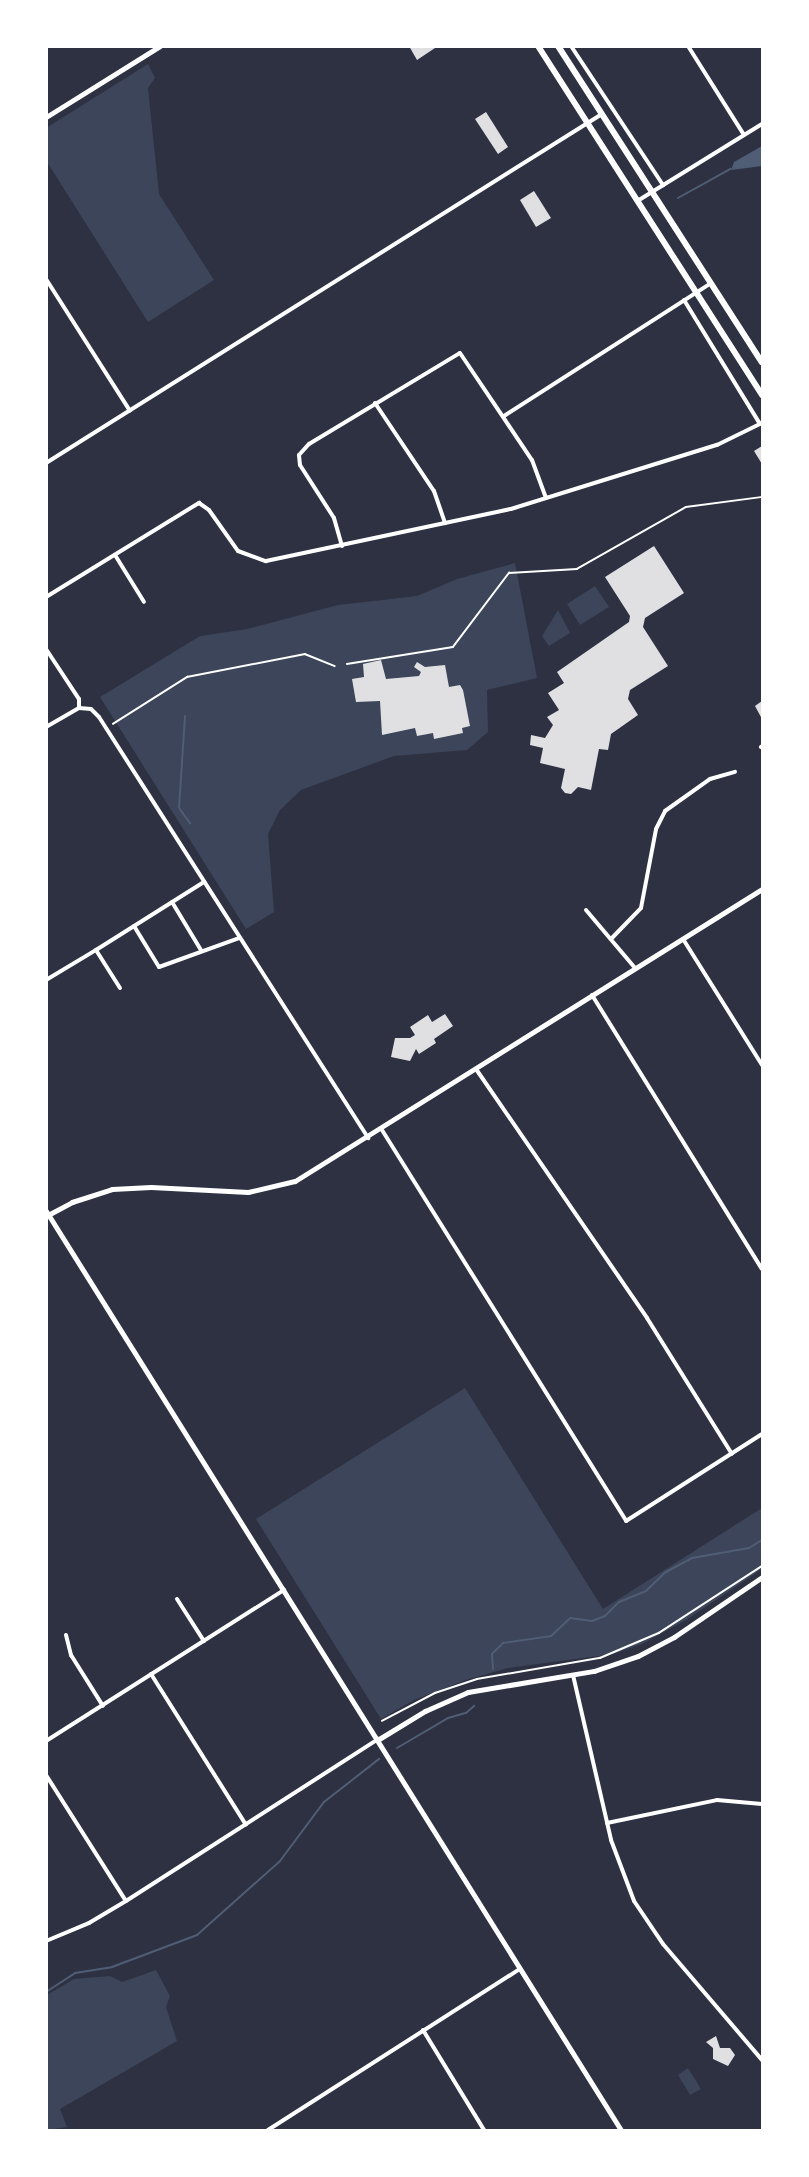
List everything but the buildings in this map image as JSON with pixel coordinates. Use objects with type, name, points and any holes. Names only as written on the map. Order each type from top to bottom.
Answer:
[{"type":"main road","points":[[538,46],[589,122],[762,395]]},
{"type":"main road","points":[[558,46],[762,362]]},
{"type":"street","points":[[46,117],[160,46]]},
{"type":"street","points":[[571,46],[663,185]]},
{"type":"street","points":[[688,46],[744,135]]},
{"type":"street","points":[[46,463],[603,113]]},
{"type":"street","points":[[639,200],[762,124]]},
{"type":"street","points":[[46,279],[130,411]]},
{"type":"street","points":[[504,416],[711,283]]},
{"type":"street","points":[[46,597],[199,503],[209,510],[238,551],[252,559],[266,561],[342,546],[546,498],[717,445],[761,424],[684,300]]},
{"type":"street","points":[[342,546],[334,518],[300,465],[299,455],[309,444],[460,353],[532,460],[546,498]]},
{"type":"street","points":[[375,403],[434,491],[444,523]]},
{"type":"street","points":[[115,555],[144,602]]},
{"type":"street","points":[[46,649],[79,699],[80,708]]},
{"type":"street","points":[[46,727],[80,708],[87,708],[104,725],[368,1138]]},
{"type":"street","points":[[611,939],[641,909],[656,829],[665,811],[710,779],[735,772]]},
{"type":"street","points":[[46,980],[204,882]]},
{"type":"street","points":[[621,2130],[379,1739],[47,1214],[86,1196],[126,1187],[219,1192],[281,1186],[382,1130],[762,889]]},
{"type":"street","points":[[172,902],[201,950]]},
{"type":"street","points":[[586,910],[635,968]]},
{"type":"street","points":[[134,926],[159,967],[172,965],[201,950],[239,938]]},
{"type":"street","points":[[683,938],[762,1065]]},
{"type":"street","points":[[96,950],[120,988]]},
{"type":"street","points":[[592,995],[762,1269]]},
{"type":"street","points":[[476,1069],[651,1325],[732,1454]]},
{"type":"street","points":[[382,1130],[626,1521],[762,1434]]},
{"type":"street","points":[[46,1941],[89,1923],[126,1901],[425,1711],[468,1692],[573,1674],[649,1652],[762,1577]]},
{"type":"street","points":[[46,1741],[285,1589]]},
{"type":"street","points":[[177,1599],[204,1641]]},
{"type":"street","points":[[66,1635],[71,1655],[103,1706]]},
{"type":"street","points":[[151,1674],[246,1824]]},
{"type":"street","points":[[573,1674],[607,1823],[621,1871],[648,1923],[762,2060]]},
{"type":"street","points":[[46,1775],[126,1901]]},
{"type":"street","points":[[607,1823],[717,1800],[762,1804]]},
{"type":"street","points":[[268,2130],[521,1969]]},
{"type":"street","points":[[423,2030],[484,2130]]},
{"type":"path","points":[[347,664],[453,646],[509,573],[577,569],[686,507],[762,497]]},
{"type":"path","points":[[113,724],[187,677],[305,654],[335,666]]},
{"type":"path","points":[[382,1721],[435,1693],[477,1679],[600,1658],[658,1633],[762,1566]]},
{"type":"shaded area","points":[[148,64],[155,78],[148,88],[159,194],[214,280],[148,322],[47,162],[46,128]]},
{"type":"shaded area","points":[[762,146],[762,166],[731,170],[734,162]]},
{"type":"shaded area","points":[[515,563],[537,678],[487,690],[488,732],[467,750],[394,756],[301,790],[280,810],[268,834],[274,912],[246,929],[100,697],[200,636],[247,629],[338,605],[417,596],[457,579]]},
{"type":"shaded area","points":[[595,586],[609,607],[580,625],[567,604]]},
{"type":"shaded area","points":[[558,610],[570,633],[549,646],[542,636]]},
{"type":"shaded area","points":[[465,1388],[603,1609],[762,1508],[762,1569],[686,1620],[642,1644],[613,1654],[508,1668],[466,1680],[414,1700],[381,1719],[256,1519]]},
{"type":"shaded area","points":[[156,1970],[170,1996],[166,2007],[177,2041],[60,2109],[67,2127],[47,2130],[47,1995],[74,1979],[110,1976],[122,1982]]},
{"type":"shaded area","points":[[688,2068],[701,2089],[690,2095],[678,2075]]},
{"type":"waterway","points":[[678,198],[730,169]]},
{"type":"waterway","points":[[185,716],[179,808],[190,823]]},
{"type":"waterway","points":[[493,1669],[492,1654],[503,1643],[551,1636],[570,1618],[592,1621],[605,1616],[619,1602],[646,1591],[666,1572],[692,1558],[749,1548],[762,1540]]},
{"type":"waterway","points":[[397,1748],[448,1718],[466,1713],[474,1706]]},
{"type":"waterway","points":[[46,1992],[75,1973],[112,1967],[197,1935],[280,1861],[324,1802],[379,1759]]}]
